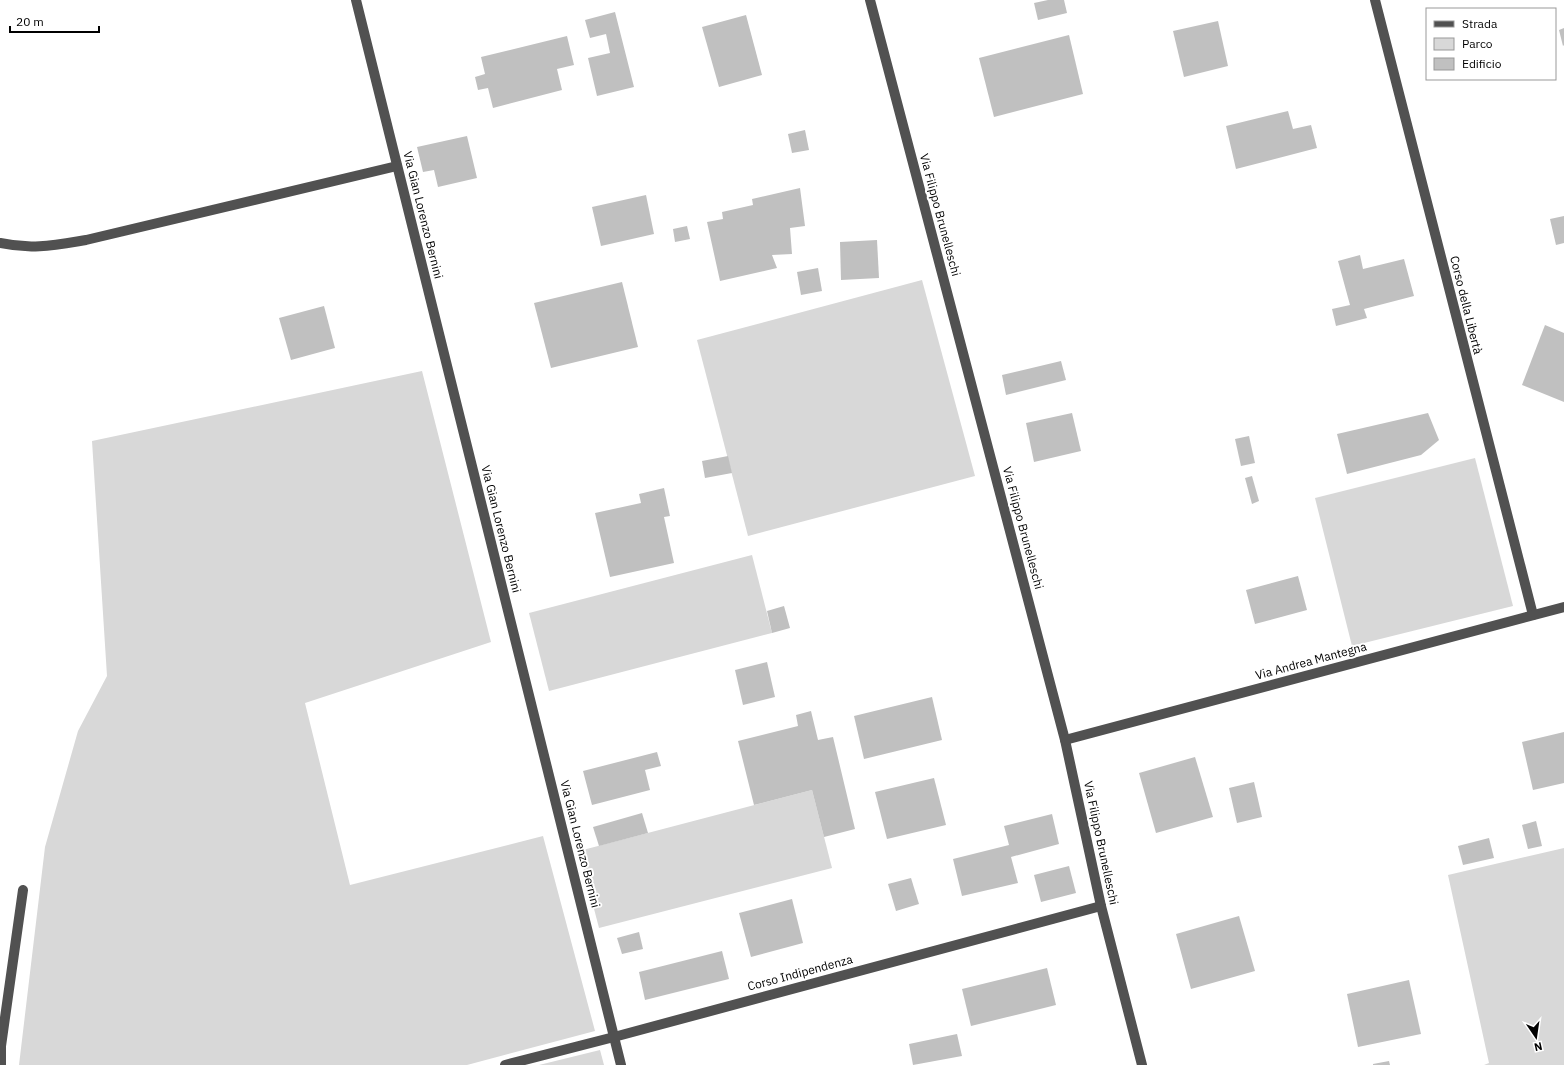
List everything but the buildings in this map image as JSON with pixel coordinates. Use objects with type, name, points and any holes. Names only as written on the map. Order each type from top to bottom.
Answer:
[{"type":"street","name":"Via Gian Lorenzo Bernini","points":[[356,0],[621,1065]]},
{"type":"street","name":"Via Filippo Brunelleschi","points":[[870,0],[1065,740],[1101,906],[1142,1065]]},
{"type":"street","name":"Corso della Libertà","points":[[1375,0],[1532,616]]},
{"type":"street","points":[[0,243],[15,246],[45,247],[86,240],[397,166]]},
{"type":"street","name":"Via Andrea Mantegna","points":[[1065,740],[1564,607]]},
{"type":"street","points":[[1,1065],[1,1046],[23,890]]},
{"type":"street","name":"Corso Indipendenza","points":[[505,1065],[1101,906]]},
{"type":"green space","points":[[922,280],[975,476],[748,536],[697,340]]},
{"type":"green space","points":[[422,371],[491,642],[305,703],[350,885],[543,836],[595,1031],[467,1065],[19,1065],[45,847],[78,731],[107,676],[92,441]]},
{"type":"green space","points":[[1475,458],[1513,606],[1352,646],[1315,498]]},
{"type":"green space","points":[[752,555],[772,633],[549,691],[529,613]]},
{"type":"green space","points":[[812,790],[832,868],[599,928],[579,851]]},
{"type":"green space","points":[[1564,848],[1564,1065],[1484,1065],[1489,1063],[1448,875]]},
{"type":"green space","points":[[600,1050],[604,1065],[539,1065]]}]
